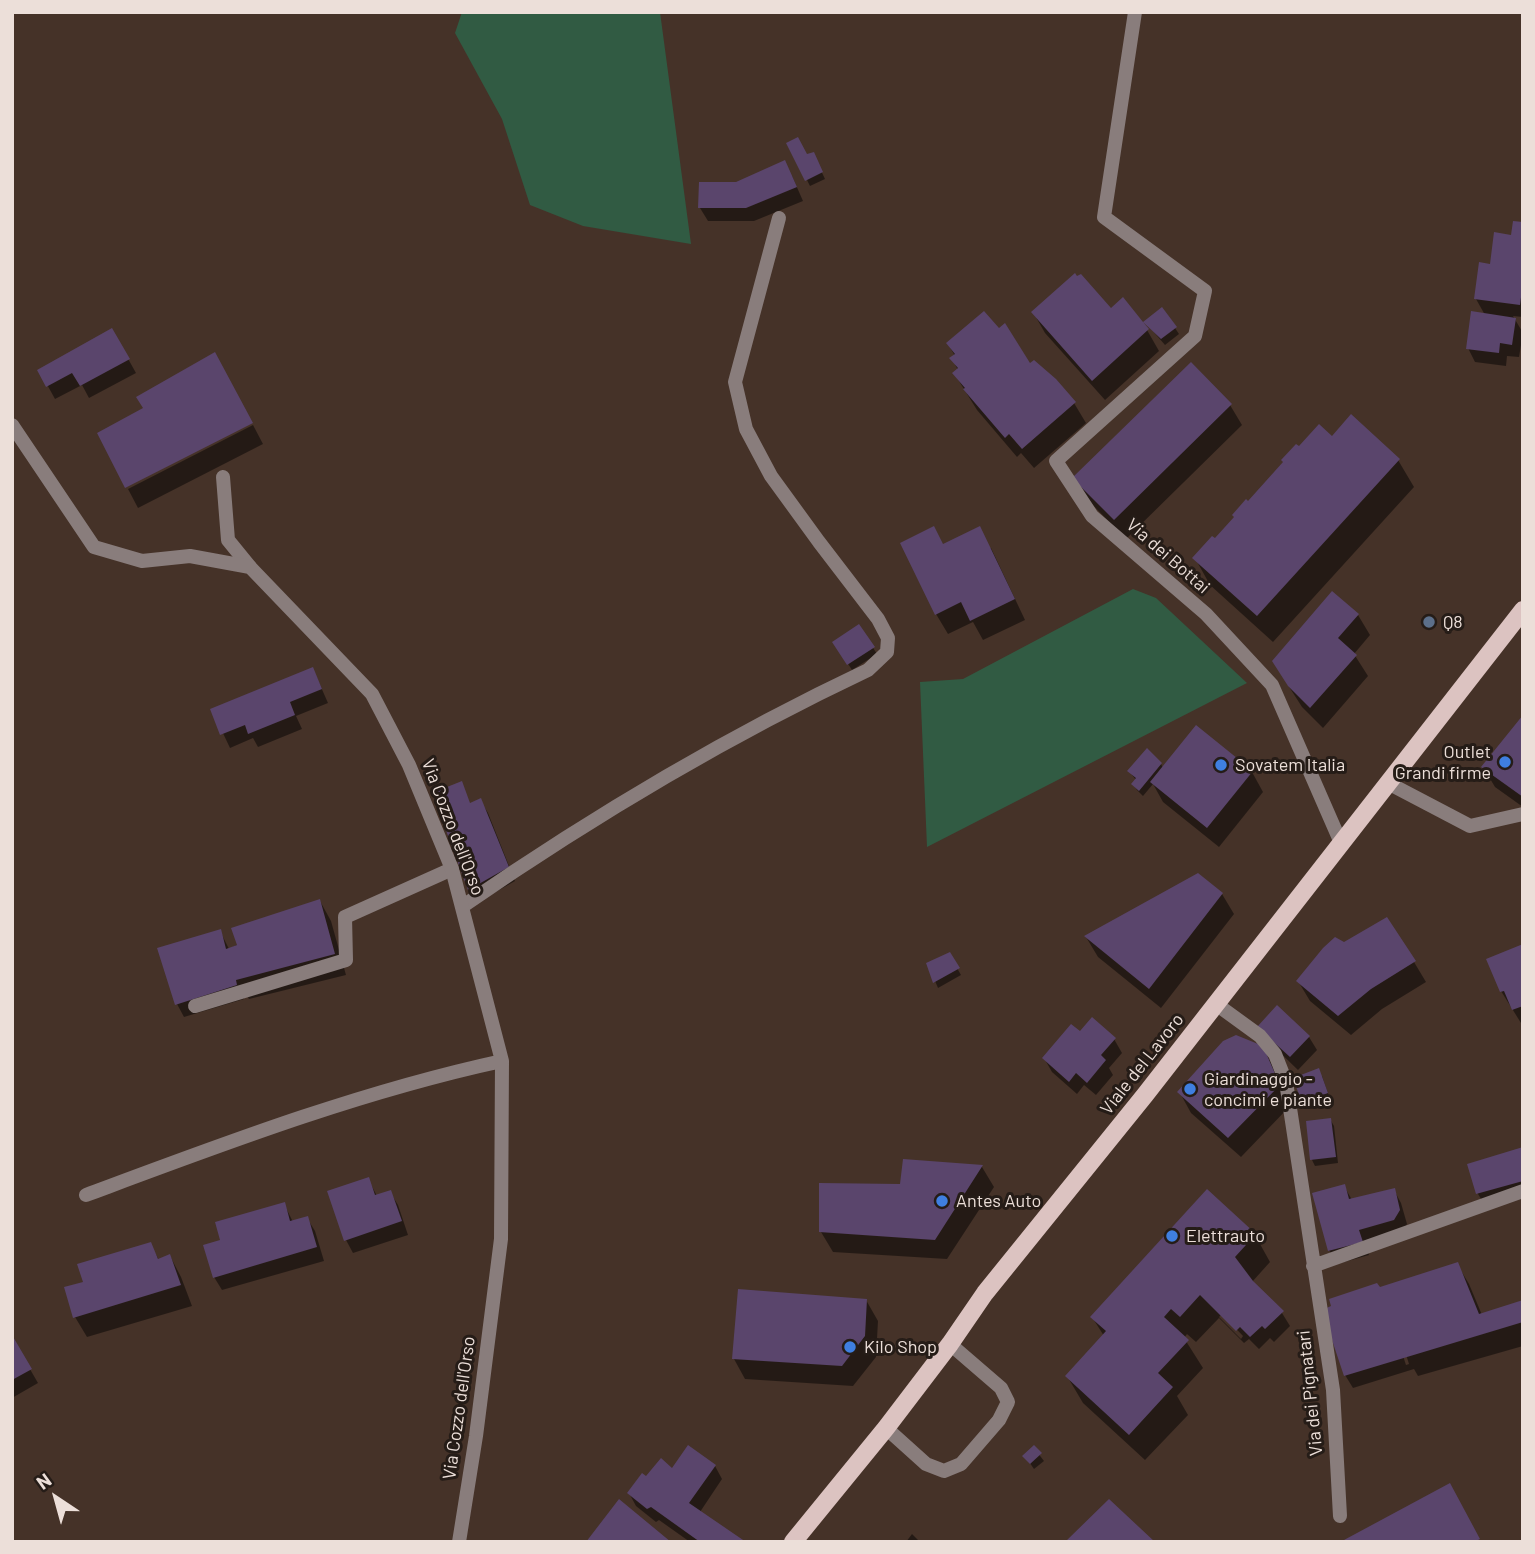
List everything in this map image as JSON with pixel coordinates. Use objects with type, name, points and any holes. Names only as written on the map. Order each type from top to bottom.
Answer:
[{"type":"main road","name":"Viale del Lavoro","points":[[793,1542],[886,1428],[985,1293],[1216,1004],[1523,610]]},
{"type":"street","name":"Via dei Bottai","points":[[1135,12],[1104,217],[1205,291],[1195,336],[1056,461],[1092,516],[1206,614],[1272,685],[1341,844]]},
{"type":"street","points":[[463,905],[531,858],[714,747],[868,670],[887,652],[888,638],[878,618],[771,476],[746,429],[735,382],[779,218]]},
{"type":"street","points":[[12,425],[94,547],[142,561],[190,556],[250,567]]},
{"type":"street","name":"Via Cozzo dell'Orso","points":[[223,477],[228,540],[250,567],[372,694],[409,765],[452,869],[502,1061],[501,1240],[476,1436],[459,1542]]},
{"type":"street","points":[[1388,783],[1470,826],[1523,814]]},
{"type":"street","points":[[195,1006],[346,960],[345,917],[452,869]]},
{"type":"street","name":"Via dei Pignatari","points":[[1216,1004],[1260,1036],[1275,1054],[1286,1082],[1333,1390],[1340,1516]]},
{"type":"street","points":[[86,1195],[282,1122],[433,1076],[502,1061]]},
{"type":"street","points":[[1314,1266],[1523,1191]]},
{"type":"street","points":[[886,1428],[926,1464],[944,1471],[961,1464],[999,1420],[1008,1402],[1001,1388],[950,1344]]},
{"type":"green space","points":[[462,12],[660,12],[691,244],[583,226],[530,205],[502,119],[455,33]]},
{"type":"green space","points":[[1133,589],[1156,598],[1247,683],[927,847],[920,682],[963,679]]},
{"type":"building","points":[[798,137],[807,154],[814,152],[823,172],[805,181],[786,143]]},
{"type":"building","points":[[785,160],[797,187],[746,208],[698,208],[699,182],[736,182]]},
{"type":"building","points":[[1513,221],[1523,222],[1523,282],[1520,305],[1474,299],[1479,262],[1490,264],[1494,232],[1511,235]]},
{"type":"building","points":[[1075,273],[1077,276],[1081,274],[1111,308],[1123,297],[1149,329],[1092,381],[1031,312]]},
{"type":"building","points":[[1162,307],[1177,327],[1161,339],[1143,322]]},
{"type":"building","points":[[984,311],[999,328],[1005,323],[1030,363],[1034,360],[1056,379],[1076,402],[1022,449],[1009,434],[1005,438],[952,373],[958,368],[949,358],[955,354],[946,343]]},
{"type":"building","points":[[1471,311],[1516,318],[1512,345],[1500,343],[1499,353],[1466,349]]},
{"type":"building","points":[[112,328],[130,359],[80,386],[72,373],[46,387],[37,370]]},
{"type":"building","points":[[215,352],[253,423],[125,488],[97,433],[143,408],[136,397]]},
{"type":"building","points":[[1191,362],[1232,404],[1114,520],[1072,478]]},
{"type":"building","points":[[1351,414],[1400,459],[1257,616],[1192,558],[1212,536],[1215,538],[1234,517],[1232,515],[1246,499],[1248,501],[1296,444],[1299,446],[1319,424],[1332,436]]},
{"type":"building","points":[[934,526],[943,544],[980,526],[1015,599],[970,621],[961,602],[935,615],[900,543]]},
{"type":"building","points":[[1332,591],[1359,614],[1338,638],[1357,655],[1310,708],[1288,686],[1272,661]]},
{"type":"building","points":[[859,624],[875,647],[847,665],[832,642]]},
{"type":"building","points":[[313,667],[322,689],[290,702],[295,715],[248,734],[245,725],[220,735],[210,709]]},
{"type":"building","points":[[1523,715],[1523,797],[1481,767]]},
{"type":"building","points":[[1196,725],[1253,771],[1207,828],[1150,782]]},
{"type":"building","points":[[1147,748],[1162,763],[1139,791],[1131,784],[1136,778],[1127,771]]},
{"type":"building","points":[[462,781],[470,803],[481,798],[509,867],[468,890],[440,814],[446,812],[437,791]]},
{"type":"building","points":[[1198,873],[1223,893],[1149,989],[1084,936]]},
{"type":"building","points":[[320,899],[335,954],[236,980],[237,985],[175,1005],[157,948],[221,929],[226,949],[237,945],[231,928]]},
{"type":"building","points":[[1387,917],[1416,961],[1371,989],[1338,1016],[1296,981],[1335,937],[1344,942]]},
{"type":"building","points":[[1523,944],[1523,1006],[1512,1010],[1504,991],[1500,992],[1486,959]]},
{"type":"building","points":[[950,952],[960,968],[933,983],[926,963]]},
{"type":"building","points":[[1277,1005],[1310,1036],[1290,1057],[1257,1027]]},
{"type":"building","points":[[1092,1017],[1116,1038],[1101,1055],[1106,1060],[1087,1083],[1076,1073],[1069,1082],[1042,1058],[1071,1024],[1080,1031]]},
{"type":"building","points":[[1236,1035],[1263,1046],[1280,1085],[1228,1138],[1177,1092],[1223,1041]]},
{"type":"building","points":[[1319,1068],[1328,1093],[1302,1103],[1293,1078]]},
{"type":"building","points":[[1331,1118],[1336,1157],[1310,1160],[1306,1121]]},
{"type":"building","points":[[1523,1147],[1523,1181],[1476,1194],[1467,1164]]},
{"type":"building","points":[[903,1159],[983,1165],[935,1240],[819,1232],[819,1183],[900,1184]]},
{"type":"building","points":[[369,1177],[375,1195],[391,1190],[402,1221],[344,1241],[327,1191]]},
{"type":"building","points":[[1345,1184],[1349,1199],[1395,1188],[1400,1210],[1394,1220],[1359,1230],[1363,1242],[1328,1251],[1312,1193]]},
{"type":"building","points":[[1207,1189],[1256,1234],[1235,1257],[1253,1281],[1284,1311],[1265,1329],[1262,1326],[1250,1337],[1240,1327],[1236,1331],[1200,1295],[1180,1317],[1171,1309],[1164,1317],[1189,1340],[1158,1373],[1173,1387],[1129,1435],[1065,1376],[1106,1331],[1090,1317]]},
{"type":"building","points":[[285,1202],[290,1221],[308,1216],[317,1247],[213,1278],[203,1245],[220,1240],[215,1222]]},
{"type":"building","points":[[151,1242],[158,1259],[170,1254],[181,1285],[73,1318],[64,1287],[83,1282],[77,1264]]},
{"type":"building","points":[[1458,1262],[1479,1314],[1523,1300],[1523,1322],[1344,1376],[1322,1310],[1331,1306],[1329,1299],[1377,1283],[1380,1287]]},
{"type":"building","points":[[738,1289],[867,1299],[865,1336],[842,1366],[732,1359]]},
{"type":"building","points":[[12,1335],[32,1369],[12,1380]]},
{"type":"building","points":[[688,1445],[716,1465],[689,1503],[746,1542],[700,1542],[651,1507],[647,1509],[627,1493],[642,1473],[646,1476],[661,1458],[672,1468]]},
{"type":"building","points":[[1034,1445],[1042,1453],[1030,1464],[1022,1456]]},
{"type":"building","points":[[1450,1483],[1480,1539],[1474,1542],[1345,1542],[1344,1540]]},
{"type":"building","points":[[619,1499],[671,1542],[586,1542]]},
{"type":"building","points":[[1109,1499],[1155,1542],[1065,1542]]},
{"type":"place","name":"Q8","points":[[1429,622]]},
{"type":"place","name":"Outlet Grandi firme","points":[[1505,762]]},
{"type":"place","name":"Sovatem Italia","points":[[1221,765]]},
{"type":"place","name":"Giardinaggio - concimi e piante","points":[[1190,1089]]},
{"type":"place","name":"Antes Auto","points":[[942,1201]]},
{"type":"place","name":"Elettrauto","points":[[1172,1236]]},
{"type":"place","name":"Kilo Shop","points":[[850,1347]]}]
